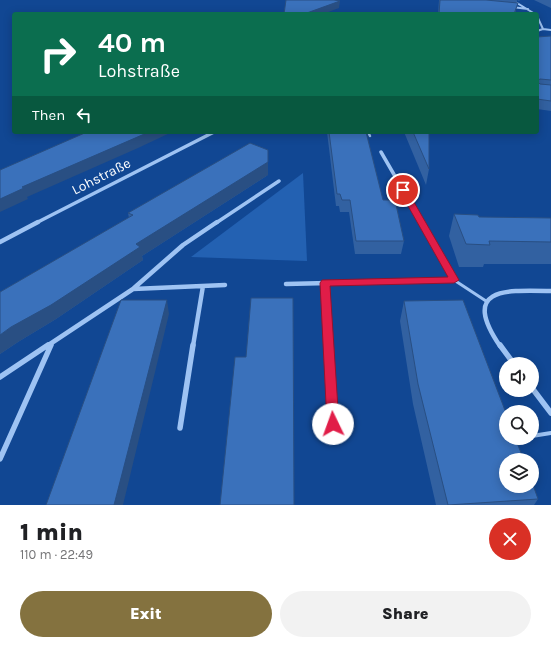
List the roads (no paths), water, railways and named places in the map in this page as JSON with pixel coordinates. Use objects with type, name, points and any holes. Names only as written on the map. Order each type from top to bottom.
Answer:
[{"type":"street","points":[[512,0],[532,12]]},
{"type":"street","points":[[507,7],[528,9]]},
{"type":"street","points":[[539,21],[543,29]]},
{"type":"street","points":[[539,30],[543,29],[551,30]]},
{"type":"street","name":"Lohstraße","points":[[0,242],[210,134]]},
{"type":"street","points":[[286,284],[454,280],[381,152]]},
{"type":"street","points":[[0,377],[51,345],[133,289],[183,245],[279,181]]},
{"type":"street","points":[[325,283],[334,439]]},
{"type":"street","points":[[133,289],[225,285]]},
{"type":"street","points":[[180,428],[203,286]]},
{"type":"street","points":[[508,357],[495,340],[486,323],[484,311],[486,301],[492,295],[504,292],[551,291]]},
{"type":"street","points":[[0,459],[51,345]]},
{"type":"street","points":[[539,397],[551,413]]},
{"type":"lane","points":[[454,280],[486,301]]},
{"type":"lane","points":[[539,435],[551,433]]}]
